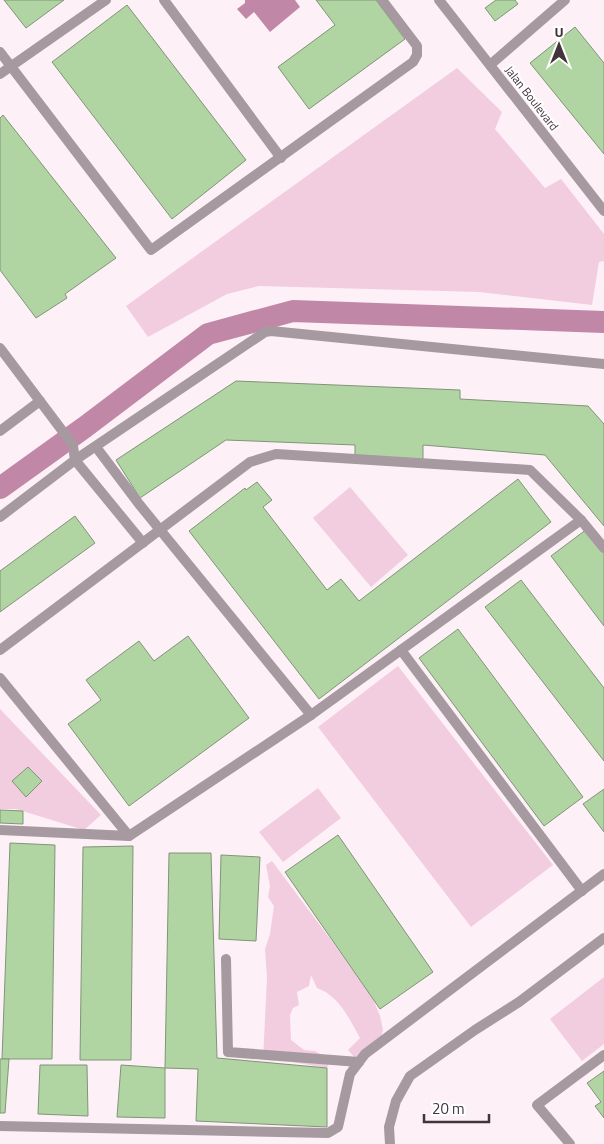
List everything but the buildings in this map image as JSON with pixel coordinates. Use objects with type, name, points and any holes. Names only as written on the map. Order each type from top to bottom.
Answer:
[{"type":"street","points":[[0,74],[106,0]]},
{"type":"street","points":[[164,0],[281,158]]},
{"type":"street","points":[[0,52],[151,250],[413,62],[417,55],[417,46],[382,0]]},
{"type":"street","name":"Jalan Boulevard","points":[[439,0],[604,211]]},
{"type":"street","points":[[490,65],[565,0]]},
{"type":"street","points":[[0,517],[75,460],[261,334],[270,331],[604,364]]},
{"type":"street","points":[[0,348],[71,444],[75,460],[143,543]]},
{"type":"street","points":[[0,431],[40,400]]},
{"type":"street","points":[[71,444],[96,446],[161,530],[311,715]]},
{"type":"street","points":[[0,650],[250,462],[276,454],[530,470],[581,520],[604,548]]},
{"type":"street","points":[[0,830],[129,836],[311,715],[581,520]]},
{"type":"street","points":[[401,650],[582,891]]},
{"type":"street","points":[[0,678],[129,836]]},
{"type":"street","points":[[0,1126],[328,1133],[334,1130],[340,1122],[350,1074],[368,1051],[604,874]]},
{"type":"street","points":[[390,1144],[390,1127],[396,1101],[410,1076],[475,1030],[519,1002],[604,938]]},
{"type":"street","points":[[226,959],[228,1052],[358,1062]]},
{"type":"street","points":[[570,1144],[537,1105],[604,1055]]},
{"type":"shaded area","points":[[245,0],[295,0],[300,7],[270,32],[254,12],[246,19],[237,9],[245,3]]},
{"type":"shaded area","points":[[457,68],[502,112],[495,129],[545,188],[561,179],[604,234],[604,261],[599,262],[592,305],[479,292],[259,286],[227,294],[148,337],[126,306]]},
{"type":"shaded area","points":[[350,487],[408,555],[371,587],[313,518]]},
{"type":"shaded area","points":[[398,666],[553,865],[471,927],[318,727]]},
{"type":"shaded area","points":[[0,709],[101,815],[84,830],[16,809],[0,809]]},
{"type":"shaded area","points":[[318,788],[341,818],[283,862],[259,832]]},
{"type":"shaded area","points":[[272,861],[373,999],[380,1016],[383,1030],[380,1041],[355,1058],[348,1050],[360,1038],[343,1008],[331,996],[317,988],[311,975],[309,986],[297,992],[299,1005],[293,1008],[290,1015],[291,1040],[304,1050],[315,1051],[331,1060],[327,1068],[292,1062],[263,1060],[267,978],[265,949],[270,934],[274,906],[268,897],[270,886],[266,865]]},
{"type":"shaded area","points":[[604,977],[604,1044],[582,1061],[550,1019]]},
{"type":"waterway","points":[[0,488],[85,427],[208,334],[293,311],[604,322]]}]
